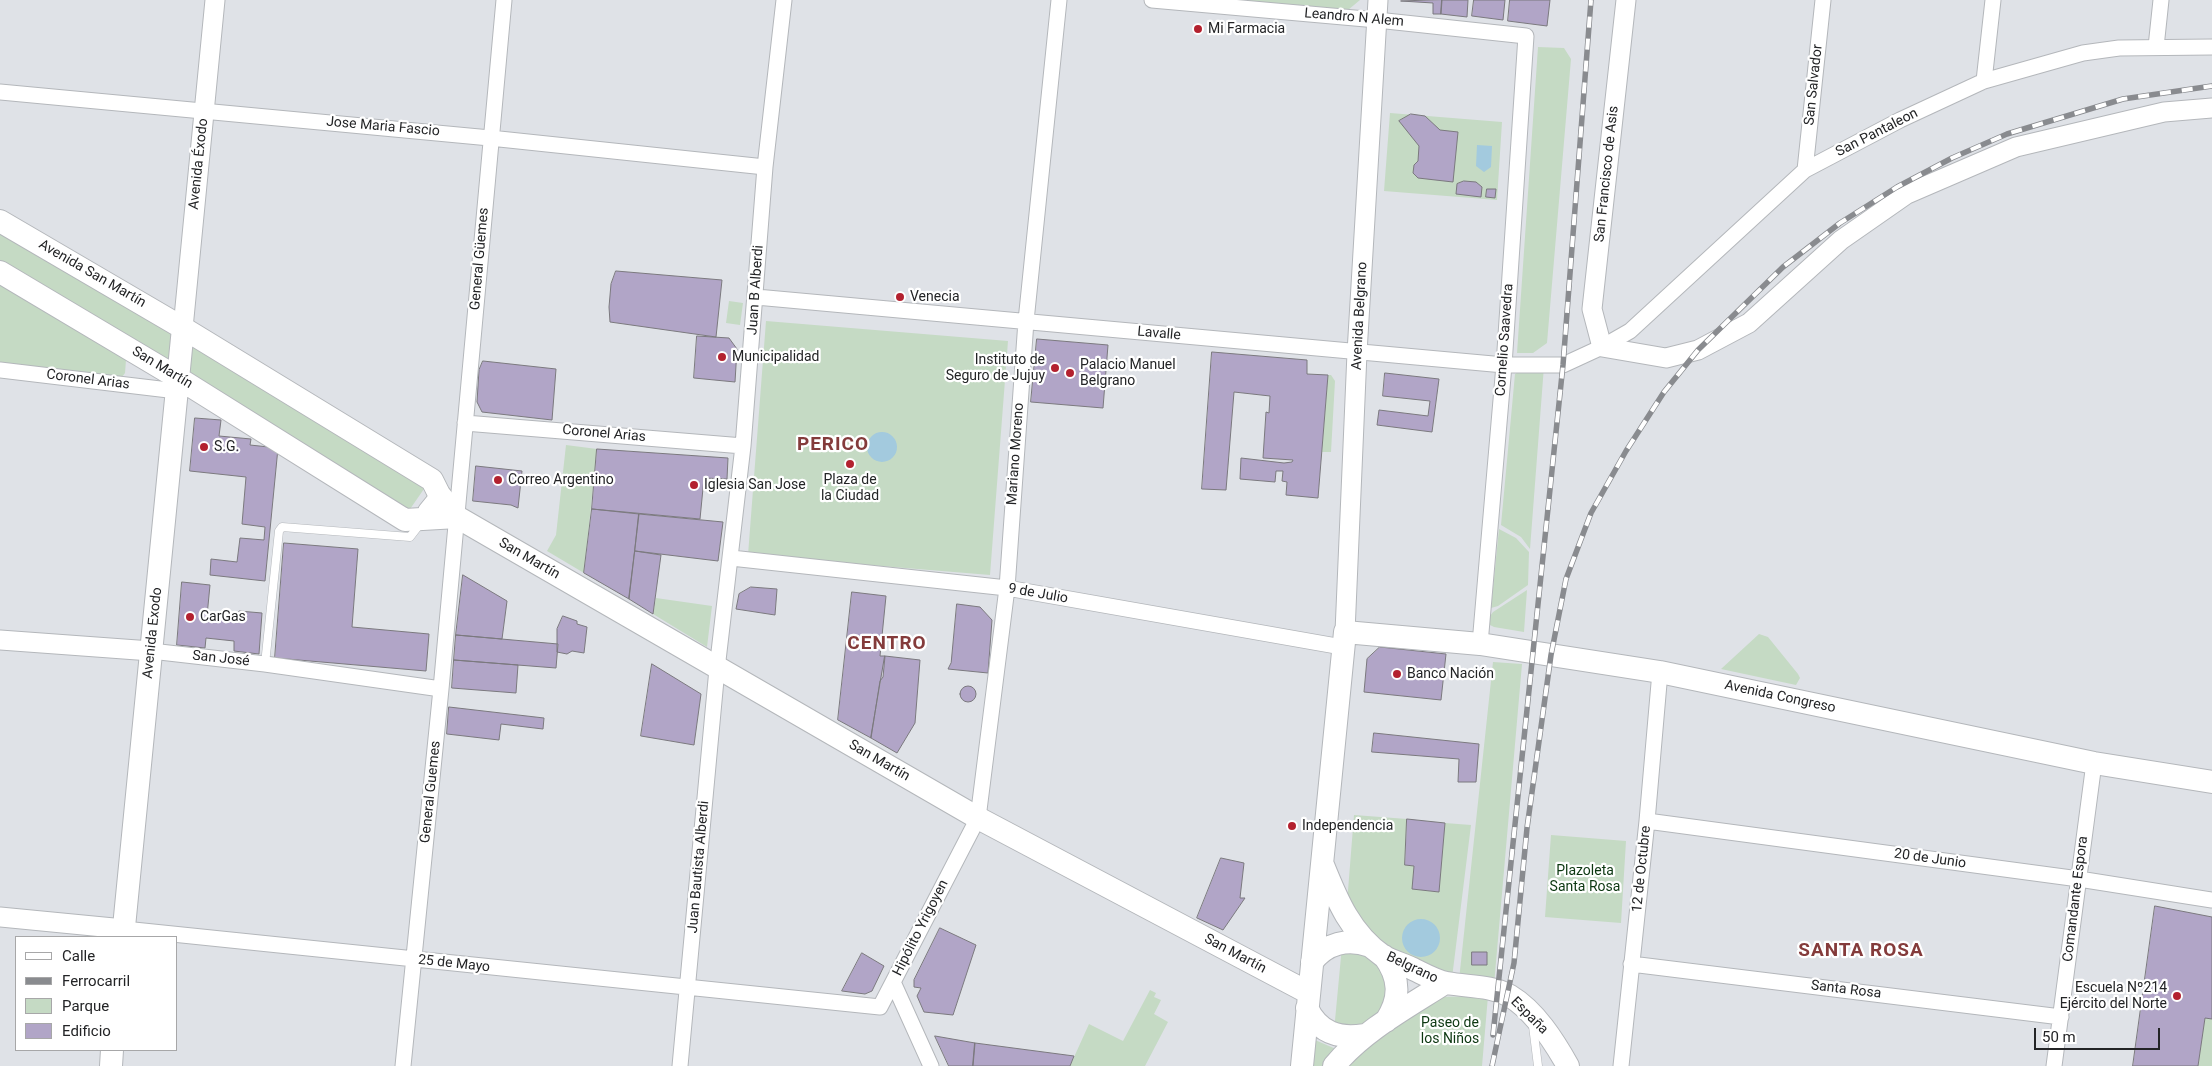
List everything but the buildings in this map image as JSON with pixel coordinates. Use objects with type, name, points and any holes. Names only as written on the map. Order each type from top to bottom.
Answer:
[{"type":"main road","name":"Avenida San Martín","points":[[0,221],[183,328]]},
{"type":"main road","name":"San Martín","points":[[0,272],[178,384],[405,520],[457,517]]},
{"type":"main road","name":"Avenida Exodo","points":[[124,933],[183,328]]},
{"type":"main road","name":"San Martín","points":[[183,328],[432,480],[439,494],[457,517],[717,669],[978,818],[1308,1001]]},
{"type":"main road","name":"Avenida Congreso","points":[[1344,639],[1480,644],[1660,672],[2094,763],[2212,782]]},
{"type":"main road","name":"Belgrano","points":[[1302,1066],[1344,639]]},
{"type":"main road","name":"Belgrano","points":[[1321,862],[1338,903],[1353,929],[1377,951],[1444,983]]},
{"type":"main road","points":[[1312,962],[1318,954],[1332,945],[1356,942],[1377,951],[1392,968],[1397,982],[1397,996],[1394,1009],[1386,1021]]},
{"type":"main road","name":"Belgrano","points":[[1334,1066],[1364,1035],[1376,1030],[1386,1021],[1444,983]]},
{"type":"main road","name":"España","points":[[1444,983],[1497,990],[1511,997],[1532,1016],[1551,1038],[1568,1066]]},
{"type":"main road","points":[[1308,1001],[1316,1023],[1326,1031],[1344,1038],[1364,1035]]},
{"type":"main road","points":[[111,1066],[112,1051]]},
{"type":"street","name":"Avenida Éxodo","points":[[183,328],[215,0]]},
{"type":"street","name":"General Güemes","points":[[457,517],[504,0]]},
{"type":"street","name":"Juan B Alberdi","points":[[717,669],[743,446],[765,167],[784,0]]},
{"type":"street","name":"Mariano Moreno","points":[[978,818],[1007,588],[1026,322],[1059,0]]},
{"type":"street","name":"Leandro N Alem","points":[[1152,0],[1264,5],[1377,20],[1526,36]]},
{"type":"street","name":"Avenida Belgrano","points":[[1344,639],[1357,353],[1378,0]]},
{"type":"street","name":"San Francisco de Asis","points":[[1602,347],[1592,310],[1626,0]]},
{"type":"street","name":"San Salvador","points":[[1805,170],[1823,0]]},
{"type":"street","points":[[1984,81],[1993,0]]},
{"type":"street","points":[[2156,48],[2161,0]]},
{"type":"street","name":"Cornelio Saavedra","points":[[1480,644],[1504,365],[1526,36]]},
{"type":"street","name":"San Pantaleon","points":[[1563,365],[1602,347],[1630,331],[1805,170],[1900,120],[1984,81],[2083,53],[2119,48],[2212,47]]},
{"type":"street","name":"Jose Maria Fascio","points":[[0,92],[490,138],[765,167]]},
{"type":"street","points":[[1602,347],[1666,358],[1698,350],[1749,323],[1840,240],[1907,194],[2016,147],[2164,112],[2212,108]]},
{"type":"street","name":"Lavalle","points":[[756,297],[1357,353],[1504,365],[1563,365]]},
{"type":"street","name":"Coronel Arias","points":[[0,370],[178,384]]},
{"type":"street","name":"Coronel Arias","points":[[465,423],[743,446]]},
{"type":"street","points":[[425,518],[426,510],[439,494]]},
{"type":"street","name":"General Guemes","points":[[403,1066],[457,517]]},
{"type":"street","name":"9 de Julio","points":[[731,558],[1007,588],[1344,639]]},
{"type":"street","name":"San José","points":[[0,640],[151,651],[265,664],[441,689]]},
{"type":"street","name":"Juan Bautista Alberdi","points":[[680,1066],[717,669]]},
{"type":"street","name":"12 de Octubre","points":[[1621,1066],[1647,821],[1660,672]]},
{"type":"street","name":"Comandante Espora","points":[[2054,1066],[2094,763]]},
{"type":"street","name":"Hipólito Yrigoyen","points":[[931,1066],[893,982],[978,818]]},
{"type":"street","name":"20 de Junio","points":[[1647,821],[2079,879],[2212,900]]},
{"type":"street","name":"25 de Mayo","points":[[0,917],[156,936]]},
{"type":"street","name":"25 de Mayo","points":[[178,938],[880,1007],[903,1007]]},
{"type":"street","name":"Santa Rosa","points":[[1631,964],[2061,1017]]},
{"type":"street","points":[[880,1007],[893,982]]},
{"type":"lane","points":[[265,664],[279,531],[282,527],[410,537],[425,518]]},
{"type":"lane","points":[[1532,1016],[1538,1066]]},
{"type":"green space","points":[[1234,0],[1360,0],[1348,10]]},
{"type":"green space","points":[[1538,47],[1564,48],[1571,59],[1547,343],[1533,353],[1517,353]]},
{"type":"green space","points":[[1390,113],[1502,122],[1497,200],[1384,191]]},
{"type":"green space","points":[[0,228],[176,332],[171,366],[0,264]]},
{"type":"green space","points":[[0,284],[126,360],[125,373],[119,381],[0,365]]},
{"type":"green space","points":[[729,301],[743,303],[740,325],[726,323]]},
{"type":"green space","points":[[766,321],[1008,341],[990,575],[748,555]]},
{"type":"green space","points":[[193,339],[426,486],[408,512],[187,377]]},
{"type":"green space","points":[[1536,361],[1544,366],[1530,549],[1521,537],[1501,525],[1515,374]]},
{"type":"green space","points":[[1328,375],[1331,375],[1335,381],[1331,452],[1322,452]]},
{"type":"green space","points":[[566,445],[597,449],[584,573],[547,551],[556,535]]},
{"type":"green space","points":[[1499,529],[1516,538],[1529,552],[1528,585],[1498,606],[1491,608]]},
{"type":"green space","points":[[1527,590],[1524,632],[1490,625],[1490,616],[1493,612]]},
{"type":"green space","points":[[656,598],[712,606],[707,647],[653,614]]},
{"type":"green space","points":[[1759,634],[1768,637],[1798,674],[1800,678],[1796,685],[1721,669]]},
{"type":"green space","points":[[1493,662],[1522,664],[1494,985],[1459,980]]},
{"type":"green space","points":[[1354,815],[1407,819],[1405,865],[1414,866],[1412,889],[1439,892],[1445,823],[1471,825],[1452,978],[1387,952],[1347,903]]},
{"type":"green space","name":"Plazoleta Santa Rosa","points":[[1551,835],[1626,841],[1621,923],[1545,917]]},
{"type":"green space","points":[[1342,946],[1371,951],[1394,987],[1375,1026],[1334,1031]]},
{"type":"green space","points":[[1150,990],[1156,993],[1154,997],[1161,1000],[1154,1014],[1168,1022],[1145,1066],[1070,1066],[1089,1024],[1123,1041]]},
{"type":"green space","name":"Paseo de los Niños","points":[[1488,996],[1482,1066],[1349,1066],[1370,1045],[1434,997]]},
{"type":"green space","points":[[2205,1018],[2212,1019],[2212,1066],[2198,1066]]},
{"type":"green space","points":[[1308,1037],[1336,1049],[1323,1066],[1306,1066]]},
{"type":"water","points":[[1477,145],[1492,146],[1491,167],[1484,172],[1476,166]]},
{"type":"water","points":[[882,432],[888,433],[896,441],[896,453],[888,461],[882,462],[876,461],[868,453],[867,447],[868,441],[876,433]]},
{"type":"water","points":[[1421,919],[1428,920],[1434,925],[1439,931],[1439,945],[1434,951],[1428,956],[1421,957],[1414,956],[1408,951],[1403,945],[1402,938],[1403,931],[1408,925],[1414,920]]},
{"type":"railway","points":[[1493,1035],[1563,365],[1591,0]]},
{"type":"railway","points":[[1492,1066],[1514,963],[1527,828],[1551,655],[1566,579],[1591,513],[1626,451],[1664,392],[1698,350],[1783,267],[1840,223],[1897,187],[1952,158],[2007,134],[2123,99],[2212,86]]},
{"type":"place","name":"Mi Farmacia","points":[[1198,29]]},
{"type":"place","name":"Venecia","points":[[900,297]]},
{"type":"place","name":"Municipalidad","points":[[722,357]]},
{"type":"place","name":"Instituto de Seguro de Jujuy","points":[[1055,368]]},
{"type":"place","name":"Palacio Manuel Belgrano","points":[[1070,373]]},
{"type":"place","name":"S.G.","points":[[204,447]]},
{"type":"place","name":"Plaza de la Ciudad","points":[[850,464]]},
{"type":"place","name":"Correo Argentino","points":[[498,480]]},
{"type":"place","name":"Iglesia San Jose","points":[[694,485]]},
{"type":"place","name":"CarGas","points":[[190,617]]},
{"type":"place","name":"Banco Nación","points":[[1397,674]]},
{"type":"place","name":"Independencia","points":[[1292,826]]},
{"type":"place","name":"Escuela Nº214 Ejército del Norte","points":[[2177,996]]},
{"type":"district","name":"PERICO","points":[[833,445]]},
{"type":"district","name":"CENTRO","points":[[887,644]]},
{"type":"district","name":"SANTA ROSA","points":[[1861,951]]}]
